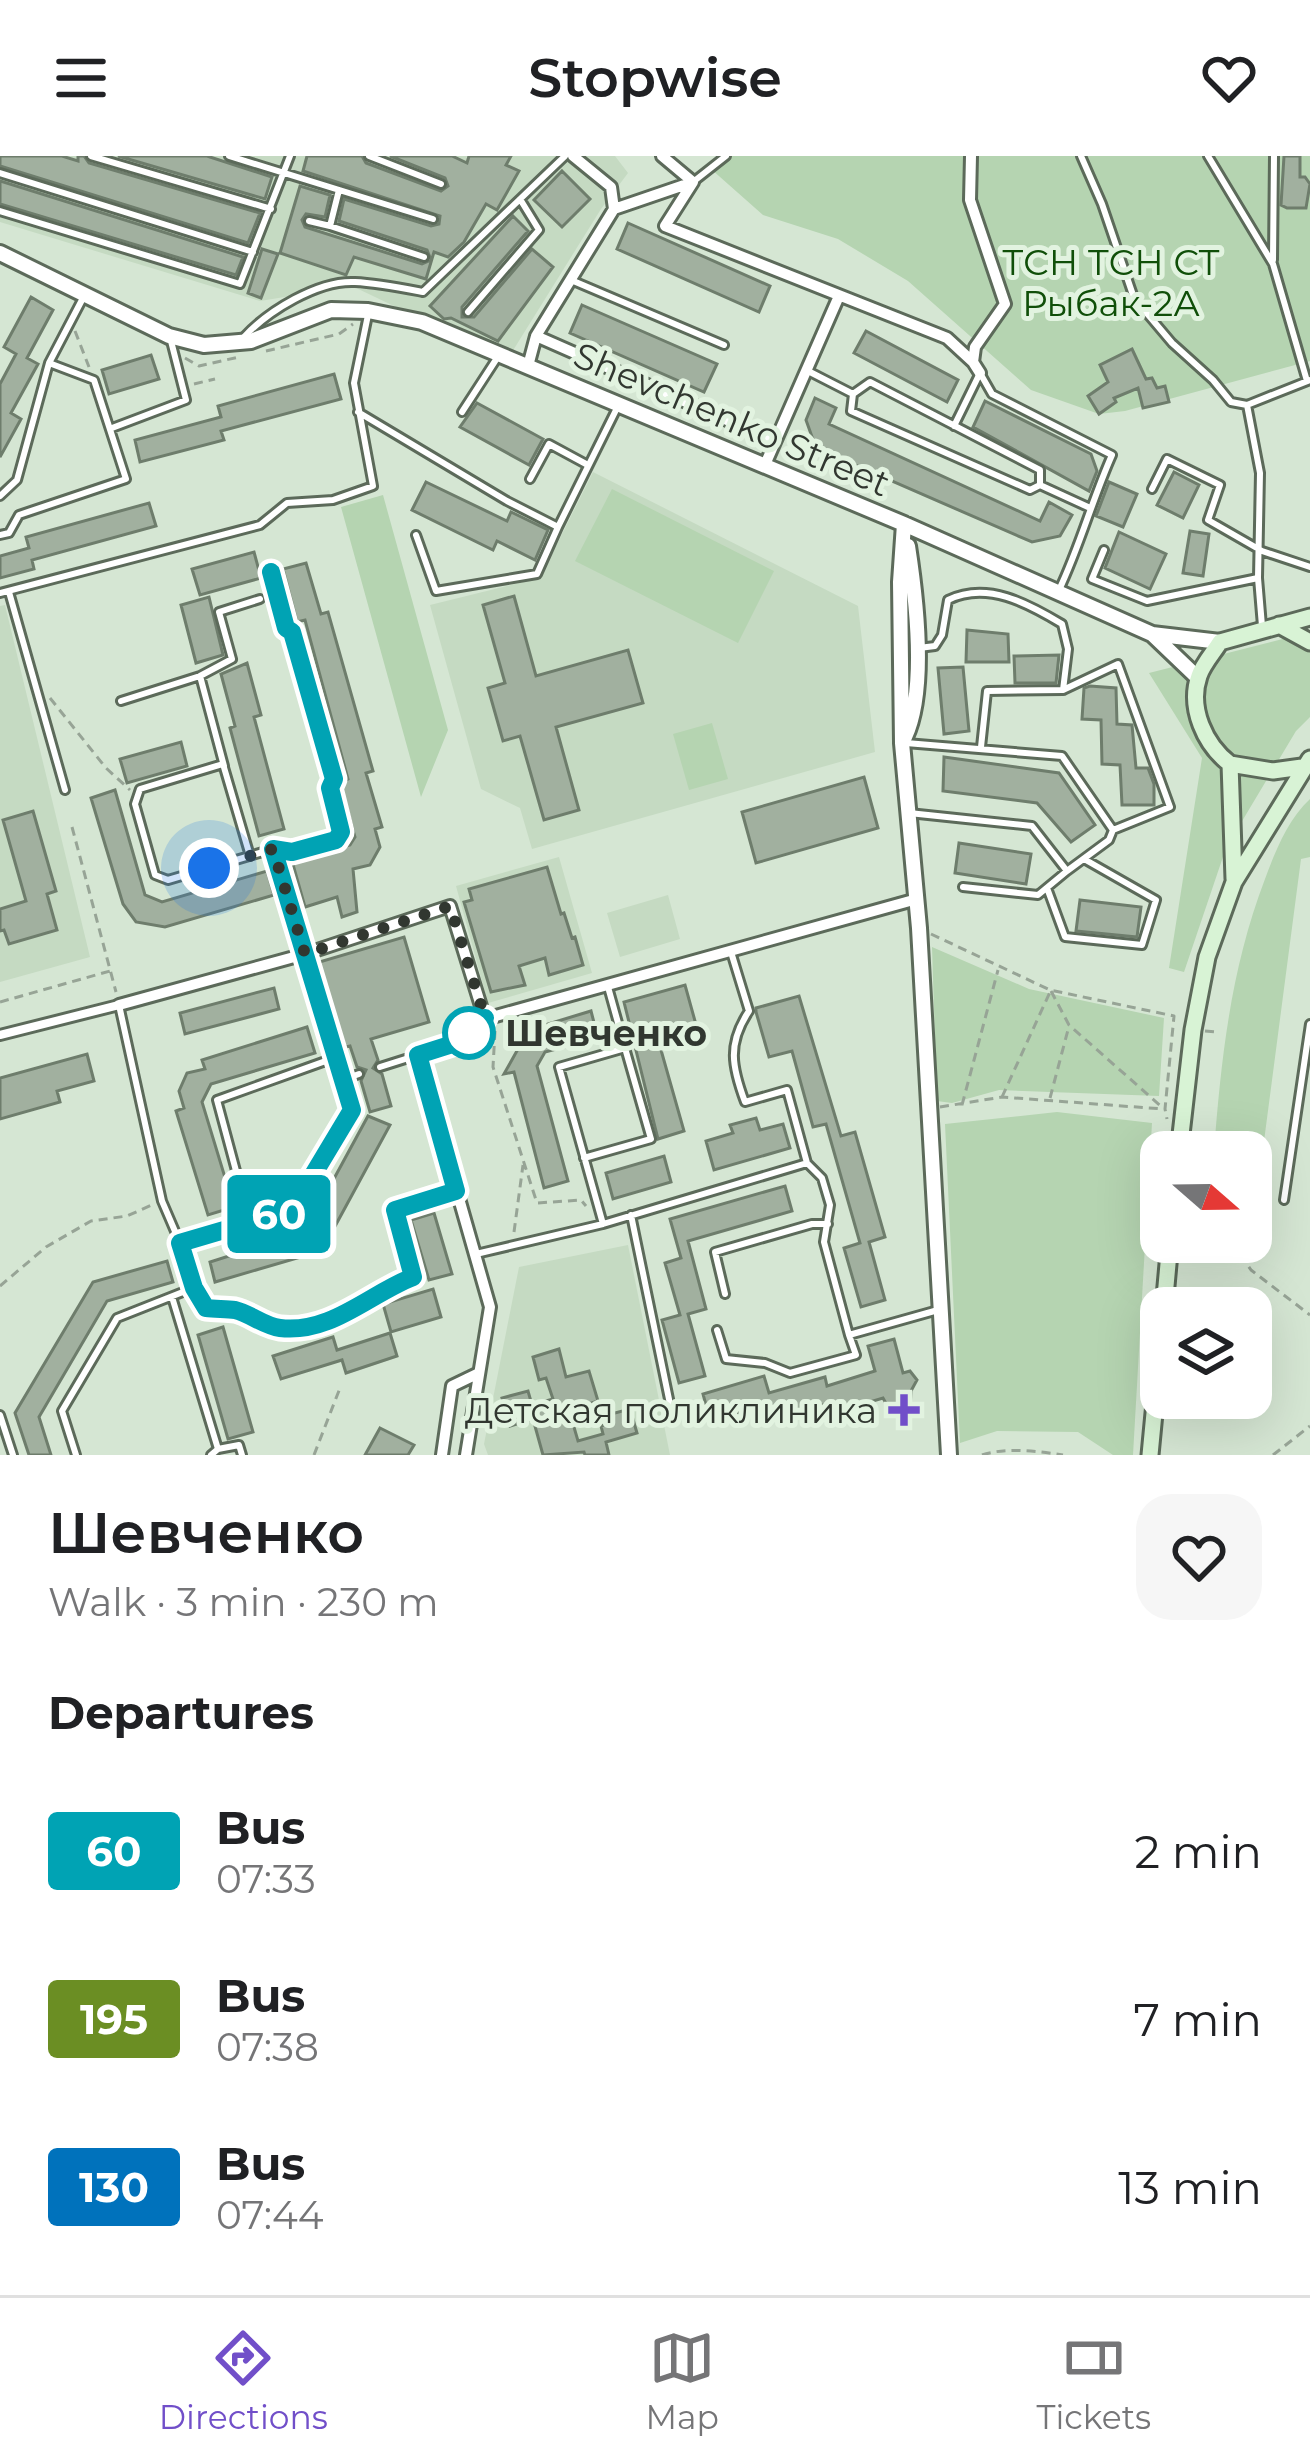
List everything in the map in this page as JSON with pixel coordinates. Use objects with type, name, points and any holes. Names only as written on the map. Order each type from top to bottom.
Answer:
[{"type":"main road","points":[[1306,763],[1273,771],[1230,764],[1212,750],[1198,718],[1198,677],[1220,642],[1310,617]]},
{"type":"main road","points":[[1279,625],[1310,642]]},
{"type":"main road","points":[[1181,1131],[1192,1030],[1207,957],[1234,882],[1306,763]]},
{"type":"main road","points":[[1230,764],[1234,882]]},
{"type":"main road","points":[[1150,1455],[1153,1419]]},
{"type":"street","points":[[528,366],[536,336],[614,209],[611,187],[569,156]]},
{"type":"street","points":[[662,156],[693,182]]},
{"type":"street","points":[[971,156],[970,200],[1006,304],[975,347],[977,368]]},
{"type":"street","points":[[614,209],[693,182]]},
{"type":"street","points":[[693,182],[665,226],[947,338],[977,368]]},
{"type":"street","name":"Shevchenko Street","points":[[0,253],[169,336],[204,345],[251,341],[331,310],[368,311],[422,322],[904,524],[902,742],[919,928],[949,1455]]},
{"type":"street","points":[[764,466],[839,296]]},
{"type":"street","points":[[536,336],[775,441]]},
{"type":"street","points":[[904,524],[1152,634],[1198,677]]},
{"type":"street","points":[[902,742],[915,716],[916,649],[914,583],[904,524]]},
{"type":"street","points":[[1152,634],[1220,642]]},
{"type":"street","points":[[466,1455],[490,1307],[418,1055],[459,1042],[490,1021],[917,899]]},
{"type":"street","points":[[0,1035],[305,954],[450,906],[490,1021]]},
{"type":"street","points":[[442,1455],[452,1386],[479,1373]]},
{"type":"lane","points":[[92,156],[271,209]]},
{"type":"lane","points":[[230,156],[433,219]]},
{"type":"lane","points":[[0,211],[240,284],[290,156]]},
{"type":"lane","points":[[369,156],[442,184]]},
{"type":"lane","points":[[239,342],[289,304],[327,286],[355,282],[423,292],[569,156]]},
{"type":"lane","points":[[693,182],[726,156]]},
{"type":"lane","points":[[1081,156],[1134,298],[1231,402],[1247,405],[1309,381],[1273,264],[1208,156]]},
{"type":"lane","points":[[1273,264],[1274,156]]},
{"type":"lane","points":[[0,173],[253,252]]},
{"type":"lane","points":[[330,226],[339,190]]},
{"type":"lane","points":[[468,312],[539,230],[520,199]]},
{"type":"lane","points":[[309,221],[424,257]]},
{"type":"lane","points":[[572,280],[724,346]]},
{"type":"lane","points":[[0,496],[17,480],[49,363],[84,295]]},
{"type":"lane","points":[[65,790],[4,592],[260,525],[287,503],[333,500],[373,486],[358,412],[356,365],[368,311]]},
{"type":"lane","points":[[112,428],[186,400],[169,336]]},
{"type":"lane","points":[[462,412],[501,352]]},
{"type":"lane","points":[[0,535],[9,533],[19,515],[126,479],[94,380],[49,363]]},
{"type":"lane","points":[[954,426],[977,368]]},
{"type":"lane","points":[[977,368],[992,394],[1112,455],[1059,590]]},
{"type":"lane","points":[[804,369],[853,394]]},
{"type":"lane","points":[[870,382],[1040,470],[1040,485],[1030,490],[851,411],[853,394],[870,382]]},
{"type":"lane","points":[[416,535],[436,591],[537,574],[619,403]]},
{"type":"lane","points":[[1247,405],[1260,473],[1262,630]]},
{"type":"lane","points":[[358,412],[558,527]]},
{"type":"lane","points":[[530,479],[549,444],[586,464]]},
{"type":"lane","points":[[1152,489],[1167,459],[1220,485],[1208,520],[1262,551],[1310,567]]},
{"type":"lane","points":[[1040,485],[1088,507]]},
{"type":"lane","points":[[1104,550],[1092,579],[1147,601],[1258,578]]},
{"type":"lane","points":[[224,767],[140,789],[135,804],[155,874],[168,880],[273,849],[292,852],[336,840],[341,832],[330,788],[334,779],[271,572]]},
{"type":"lane","points":[[916,649],[935,646],[942,635],[947,600],[967,591],[1012,599],[1062,624],[1068,649],[1063,690]]},
{"type":"lane","points":[[121,701],[200,676],[232,659],[219,612],[260,599]]},
{"type":"lane","points":[[963,887],[1038,895],[1109,840],[1113,830],[1170,807],[1118,664],[1063,690],[987,691],[980,747]]},
{"type":"lane","points":[[200,676],[250,856]]},
{"type":"lane","points":[[902,742],[1062,756],[1113,830]]},
{"type":"lane","points":[[909,813],[1032,826],[1067,871]]},
{"type":"lane","points":[[180,1243],[292,1210],[352,1110],[273,849]]},
{"type":"lane","points":[[1047,888],[1065,938],[1142,945],[1156,900],[1084,859]]},
{"type":"lane","points":[[717,1330],[726,1359],[790,1372],[856,1355],[824,1242],[830,1205],[823,1178],[807,1163],[787,1090],[745,1102],[731,1058],[734,1033],[749,1012],[731,952]]},
{"type":"lane","points":[[584,1158],[651,1139],[608,987]]},
{"type":"lane","points":[[118,1005],[162,1201],[206,1308],[238,1311],[273,1328],[302,1329],[366,1306],[385,1288],[413,1277],[395,1210],[456,1191]]},
{"type":"lane","points":[[1284,1200],[1310,1024]]},
{"type":"lane","points":[[603,1224],[559,1066],[625,1048]]},
{"type":"lane","points":[[380,1067],[418,1055]]},
{"type":"lane","points":[[250,1223],[217,1100],[334,1058]]},
{"type":"lane","points":[[342,1080],[359,1074]]},
{"type":"lane","points":[[476,1254],[603,1224],[807,1163]]},
{"type":"lane","points":[[631,1215],[670,1404]]},
{"type":"lane","points":[[724,1294],[715,1252],[812,1223],[828,1224]]},
{"type":"lane","points":[[76,1455],[62,1412],[117,1318],[194,1288]]},
{"type":"lane","points":[[172,1297],[215,1452],[239,1444],[242,1455]]},
{"type":"lane","points":[[849,1335],[941,1309]]},
{"type":"lane","points":[[0,1415],[13,1455]]},
{"type":"path","points":[[71,320],[94,380]]},
{"type":"path","points":[[182,386],[215,379]]},
{"type":"path","points":[[35,686],[45,691],[106,768],[137,796]]},
{"type":"path","points":[[72,827],[118,1005]]},
{"type":"path","points":[[919,928],[1050,990],[1174,1016],[1165,1109],[1169,1128]]},
{"type":"path","points":[[962,1106],[998,968]]},
{"type":"path","points":[[0,1002],[112,971]]},
{"type":"path","points":[[1050,990],[1070,1024],[1165,1109]]},
{"type":"path","points":[[1002,1097],[1050,990]]},
{"type":"path","points":[[490,1021],[493,1067],[537,1203],[580,1200]]},
{"type":"path","points":[[1049,1100],[1070,1024]]},
{"type":"path","points":[[928,1107],[1002,1097],[1165,1109]]},
{"type":"path","points":[[512,1245],[523,1163]]},
{"type":"path","points":[[0,1286],[46,1246],[91,1221],[128,1216],[162,1201]]},
{"type":"path","points":[[1246,1263],[1310,1315]]},
{"type":"path","points":[[314,1455],[340,1388]]},
{"type":"path","points":[[1273,1455],[1310,1426]]},
{"type":"path","points":[[982,1455],[1006,1448],[1063,1455]]},
{"type":"shaded area","points":[[0,156],[615,156],[628,173],[507,360],[352,286],[260,301],[0,222]]},
{"type":"shaded area","points":[[593,472],[858,606],[875,752],[532,849],[520,808],[481,789],[430,605],[540,578]]},
{"type":"shaded area","points":[[5,605],[90,957],[0,982],[0,606]]},
{"type":"shaded area","points":[[559,857],[592,973],[488,1003],[456,886]]},
{"type":"shaded area","points":[[668,895],[680,939],[620,957],[607,913]]},
{"type":"shaded area","points":[[628,1245],[670,1455],[488,1455],[484,1444],[519,1267]]},
{"type":"green space","name":"ТСН ТСН СТ Рыбак-2А","points":[[718,156],[1310,156],[1310,361],[1099,414],[1031,390],[908,281],[838,239],[763,215],[711,169]]},
{"type":"green space","points":[[612,489],[774,571],[738,643],[575,561]]},
{"type":"green space","points":[[383,495],[448,730],[421,797],[341,507]]},
{"type":"green space","points":[[1310,632],[1310,717],[1296,731],[1226,848],[1184,972],[1169,968],[1202,758],[1149,673]]},
{"type":"green space","points":[[712,723],[728,779],[689,790],[673,734]]},
{"type":"green space","points":[[1310,799],[1310,857],[1301,859],[1265,1131],[1216,1131],[1224,1048],[1253,912],[1295,816]]},
{"type":"green space","points":[[932,947],[1029,989],[1164,1018],[1159,1096],[999,1090],[952,1103],[937,1101]]},
{"type":"green space","points":[[1057,1112],[1152,1123],[1152,1131],[1140,1131],[1140,1263],[1144,1263],[1133,1455],[1113,1455],[1078,1432],[997,1431],[960,1443],[945,1124]]},
{"type":"building","points":[[0,156],[62,156],[78,161],[78,156],[84,156],[89,163],[260,213],[248,243],[0,166]]},
{"type":"building","points":[[118,156],[207,156],[272,177],[265,199]]},
{"type":"building","points":[[307,156],[362,156],[366,163],[441,191],[448,186],[445,178],[390,156],[452,156],[467,163],[469,156],[511,156],[506,165],[519,171],[497,210],[486,204],[464,242],[448,257],[434,252],[426,279],[354,257],[346,275],[280,253],[300,186],[330,195],[325,217],[306,214],[305,227],[422,264],[431,260],[427,250],[339,221],[344,199],[431,226],[439,224],[440,216],[303,171]]},
{"type":"building","points":[[1284,156],[1300,156],[1300,177],[1310,184],[1306,208],[1281,205]]},
{"type":"building","points":[[562,171],[590,199],[562,227],[534,200]]},
{"type":"building","points":[[0,181],[243,257],[236,275],[0,204]]},
{"type":"building","points":[[513,216],[528,231],[462,307],[462,317],[474,317],[532,249],[553,267],[498,341],[444,319],[430,306]]},
{"type":"building","points":[[628,223],[770,286],[759,312],[617,249]]},
{"type":"building","points":[[262,249],[278,254],[261,298],[248,293]]},
{"type":"building","points":[[31,297],[53,310],[27,358],[38,364],[11,413],[21,419],[0,457],[0,384],[16,354],[4,347]]},
{"type":"building","points":[[582,305],[717,364],[704,392],[570,333]]},
{"type":"building","points":[[866,331],[958,380],[947,402],[854,353]]},
{"type":"building","points":[[1132,349],[1146,379],[1152,378],[1157,388],[1165,386],[1169,402],[1143,408],[1138,388],[1114,398],[1116,402],[1099,414],[1088,396],[1108,382],[1100,365]]},
{"type":"building","points":[[151,355],[159,379],[109,394],[102,370]]},
{"type":"building","points":[[334,374],[341,399],[221,431],[224,440],[140,462],[135,440],[221,417],[218,406]]},
{"type":"building","points":[[815,398],[836,408],[829,424],[1040,521],[1049,502],[1072,515],[1060,536],[1032,542],[816,448],[806,420]]},
{"type":"building","points":[[985,401],[1091,454],[1097,471],[1089,491],[973,427]]},
{"type":"building","points":[[477,403],[543,439],[529,465],[460,427]]},
{"type":"building","points":[[1174,472],[1199,485],[1183,518],[1157,505]]},
{"type":"building","points":[[426,482],[507,521],[511,512],[548,530],[535,560],[497,541],[493,550],[412,510]]},
{"type":"building","points":[[1109,482],[1137,494],[1123,527],[1096,516]]},
{"type":"building","points":[[149,503],[156,526],[32,560],[34,569],[0,578],[0,556],[29,548],[26,537]]},
{"type":"building","points":[[1190,531],[1209,534],[1203,576],[1183,573]]},
{"type":"building","points":[[1119,532],[1166,554],[1150,589],[1105,568]]},
{"type":"building","points":[[254,552],[261,578],[200,595],[192,569]]},
{"type":"building","points":[[306,563],[321,614],[328,612],[373,771],[366,773],[382,827],[375,829],[380,847],[370,865],[353,869],[357,912],[342,917],[337,897],[305,907],[292,861],[350,845],[355,837],[340,784],[348,779],[305,620],[297,622],[283,569]]},
{"type":"building","points":[[514,596],[536,676],[628,650],[643,703],[556,727],[579,810],[544,820],[520,736],[503,741],[488,688],[505,683],[483,605]]},
{"type":"building","points":[[209,597],[223,655],[196,663],[181,605]]},
{"type":"building","points":[[967,630],[1008,634],[1009,662],[966,662]]},
{"type":"building","points":[[1059,655],[1056,683],[1015,683],[1014,656]]},
{"type":"building","points":[[247,663],[261,715],[254,717],[284,829],[259,836],[221,674]]},
{"type":"building","points":[[963,667],[969,731],[944,734],[938,668]]},
{"type":"building","points":[[1084,688],[1116,688],[1117,724],[1132,725],[1136,768],[1148,768],[1154,805],[1122,805],[1120,765],[1102,764],[1101,720],[1082,719]]},
{"type":"building","points":[[181,742],[187,766],[127,783],[120,759]]},
{"type":"building","points":[[944,757],[1059,773],[1095,825],[1071,842],[1037,803],[943,791]]},
{"type":"building","points":[[864,777],[878,828],[756,863],[742,812]]},
{"type":"building","points":[[115,790],[145,895],[162,902],[267,871],[274,895],[165,927],[136,922],[123,904],[91,798]]},
{"type":"building","points":[[33,811],[56,891],[47,894],[57,930],[9,944],[4,930],[0,931],[0,909],[26,901],[3,820]]},
{"type":"building","points":[[959,843],[1031,854],[1026,884],[955,873]]},
{"type":"building","points":[[547,867],[583,965],[549,975],[545,958],[519,966],[525,985],[491,992],[464,902],[472,900],[469,889]]},
{"type":"building","points":[[1080,900],[1141,907],[1137,937],[1076,931]]},
{"type":"building","points":[[404,937],[429,1022],[371,1039],[378,1060],[373,1068],[382,1074],[391,1106],[370,1112],[361,1081],[366,1070],[357,1067],[350,1046],[341,1048],[316,963]]},
{"type":"building","points":[[685,985],[700,1039],[661,1050],[684,1131],[658,1139],[624,1002]]},
{"type":"building","points":[[274,988],[279,1009],[185,1034],[180,1013]]},
{"type":"building","points":[[799,996],[841,1136],[855,1132],[885,1237],[869,1242],[885,1300],[861,1307],[844,1248],[860,1243],[826,1124],[813,1127],[792,1051],[769,1057],[756,1012],[756,1008]]},
{"type":"building","points":[[591,1011],[598,1038],[545,1052],[537,1066],[568,1181],[544,1188],[514,1072],[504,1074],[523,1040],[540,1036],[538,1027]]},
{"type":"building","points":[[307,1027],[315,1053],[211,1084],[202,1102],[234,1207],[208,1215],[176,1111],[184,1108],[179,1091],[187,1073],[205,1069],[202,1060]]},
{"type":"building","points":[[87,1054],[94,1081],[57,1091],[60,1102],[0,1119],[0,1078]]},
{"type":"building","points":[[368,1116],[390,1125],[327,1241],[305,1232]]},
{"type":"building","points":[[756,1118],[760,1130],[783,1124],[790,1148],[714,1170],[706,1141],[733,1133],[730,1125]]},
{"type":"building","points":[[664,1156],[671,1182],[613,1199],[606,1173]]},
{"type":"building","points":[[785,1186],[792,1211],[688,1241],[706,1309],[688,1314],[705,1376],[679,1383],[662,1320],[680,1315],[665,1263],[681,1258],[670,1219]]},
{"type":"building","points":[[434,1213],[452,1274],[429,1280],[411,1220]]},
{"type":"building","points":[[304,1232],[311,1254],[215,1282],[210,1262]]},
{"type":"building","points":[[167,1261],[173,1282],[107,1301],[39,1417],[51,1455],[29,1455],[15,1413],[93,1282]]},
{"type":"building","points":[[433,1289],[441,1317],[391,1332],[383,1304]]},
{"type":"building","points":[[223,1327],[253,1432],[228,1439],[198,1335]]},
{"type":"building","points":[[390,1333],[397,1356],[346,1373],[342,1360],[281,1379],[273,1356],[333,1337],[337,1350]]},
{"type":"building","points":[[894,1339],[903,1373],[910,1371],[917,1380],[910,1410],[902,1415],[892,1414],[883,1398],[833,1413],[830,1403],[775,1418],[771,1404],[710,1420],[703,1394],[764,1376],[769,1393],[825,1377],[827,1386],[875,1371],[868,1346]]},
{"type":"building","points":[[559,1349],[566,1377],[589,1371],[598,1401],[569,1410],[578,1441],[603,1434],[601,1426],[610,1423],[607,1415],[630,1409],[637,1433],[606,1442],[609,1455],[543,1455],[533,1419],[510,1426],[502,1398],[528,1391],[532,1405],[553,1399],[546,1378],[539,1380],[533,1357]]},
{"type":"building","points":[[380,1428],[414,1445],[408,1455],[365,1455]]},
{"type":"bus line","name":"60","points":[[271,572],[334,779],[330,788],[341,832],[336,840],[292,852],[273,849],[352,1110],[292,1210],[180,1243],[194,1288],[206,1308],[238,1311],[273,1328],[302,1329],[366,1306],[385,1288],[413,1277],[395,1210],[456,1191],[418,1055],[459,1042],[485,1018]]},
{"type":"place","name":"Шевченко","points":[[469,1033]]},
{"type":"place","name":"Детская поликлиника","points":[[904,1410]]},
{"type":"route","points":[[209,868],[273,849],[305,954],[450,906],[485,1018],[469,1033]]}]
